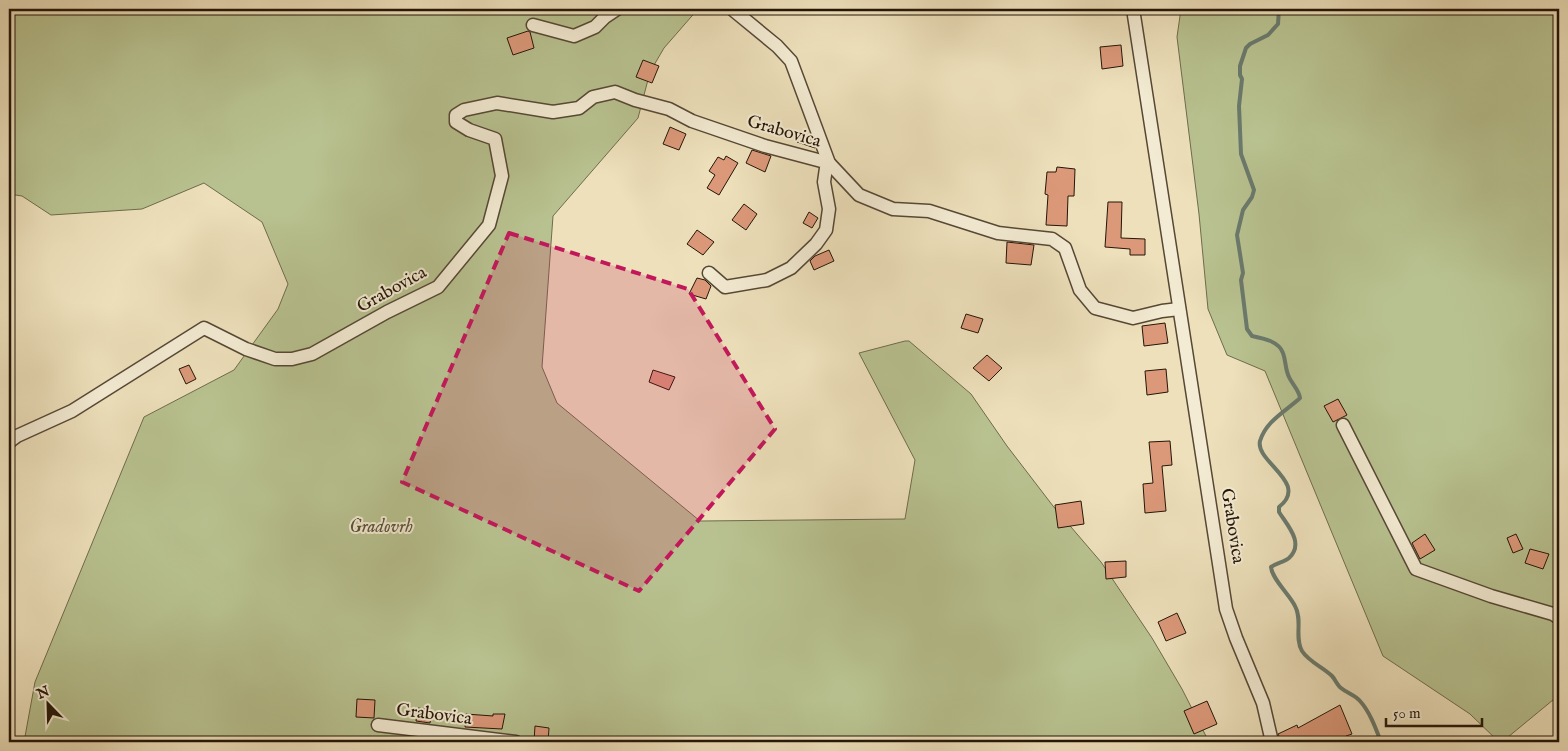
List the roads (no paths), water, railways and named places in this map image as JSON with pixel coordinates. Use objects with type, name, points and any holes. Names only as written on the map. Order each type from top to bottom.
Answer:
[{"type":"street","points":[[533,25],[574,36],[595,27],[605,16],[617,9]]},
{"type":"street","name":"Grabovica","points":[[732,9],[777,46],[791,61],[829,163],[859,195],[893,209],[929,211],[998,234],[1052,239],[1065,248],[1080,290],[1095,308],[1132,318],[1179,309]]},
{"type":"street","name":"Grabovica","points":[[1133,9],[1226,609],[1236,638],[1264,703],[1272,742]]},
{"type":"street","name":"Grabovica","points":[[9,442],[72,411],[204,328],[246,349],[275,359],[292,359],[319,350],[387,312],[438,287],[489,225],[502,176],[495,139],[469,130],[456,122],[456,115],[464,110],[498,103],[553,112],[579,108],[593,97],[615,92],[635,100],[669,109],[692,121],[765,146],[829,163]]},
{"type":"street","name":"Grabovica","points":[[709,273],[725,287],[766,280],[791,268],[816,244],[826,230],[829,209],[824,182],[826,168],[829,163]]},
{"type":"street","points":[[1343,425],[1416,569],[1491,596],[1553,614],[1559,618]]},
{"type":"street","name":"Grabovica","points":[[378,725],[516,742]]},
{"type":"waterway","points":[[1279,9],[1278,24],[1268,35],[1246,48],[1240,66],[1242,79],[1239,106],[1241,154],[1254,190],[1252,197],[1243,210],[1237,235],[1243,273],[1241,280],[1247,329],[1252,336],[1270,341],[1281,349],[1290,380],[1300,398],[1272,422],[1260,441],[1265,457],[1285,481],[1288,490],[1287,498],[1279,507],[1279,512],[1290,528],[1295,540],[1295,546],[1289,558],[1271,567],[1274,576],[1297,611],[1299,640],[1302,651],[1308,658],[1332,676],[1341,688],[1356,697],[1364,705],[1381,742]]},
{"type":"park label","name":"Gradovrh","points":[[381,527]]}]
